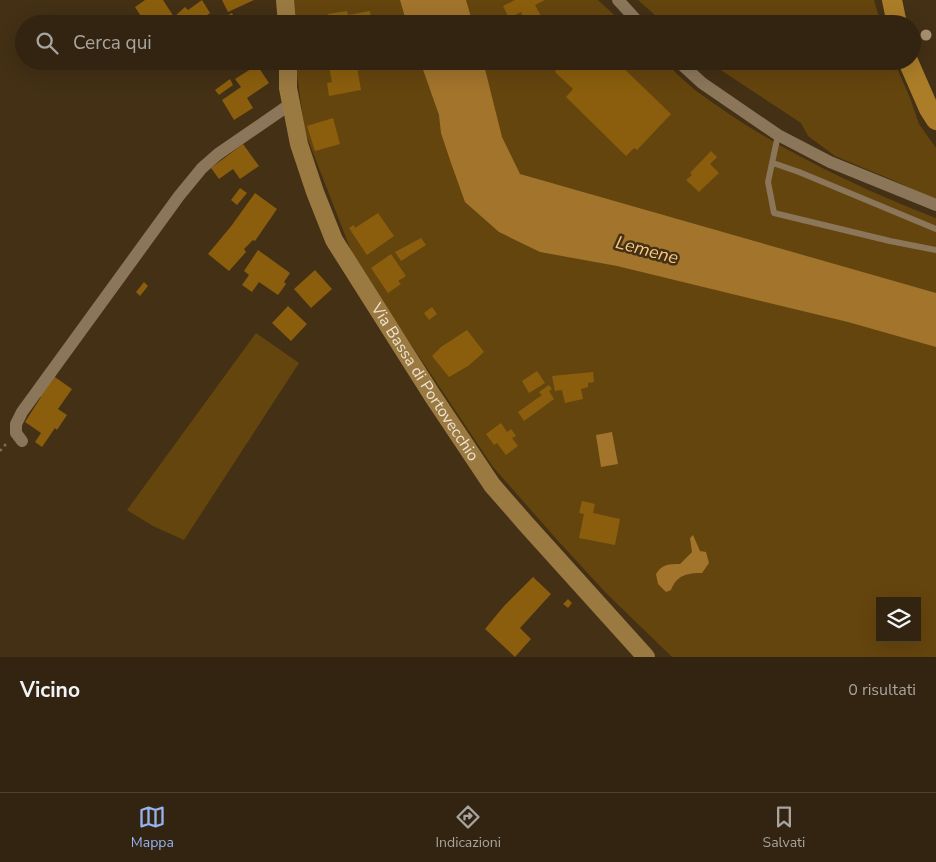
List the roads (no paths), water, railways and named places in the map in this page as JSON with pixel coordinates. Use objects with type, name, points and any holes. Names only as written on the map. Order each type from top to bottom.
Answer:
[{"type":"main road","points":[[892,0],[895,15]]},
{"type":"main road","points":[[912,70],[929,110],[936,120]]},
{"type":"street","points":[[285,0],[286,15]]},
{"type":"street","points":[[618,0],[632,15]]},
{"type":"street","name":"Via Bassa di Portovecchio","points":[[288,70],[288,88],[299,144],[334,240],[432,395],[492,485],[646,657]]},
{"type":"street","points":[[688,70],[702,83],[778,135],[830,162],[936,206]]},
{"type":"street","points":[[22,441],[16,433],[16,424],[22,412],[179,196],[202,168],[218,154],[292,103]]},
{"type":"lane","points":[[778,135],[768,182],[774,213],[863,235],[936,250]]},
{"type":"lane","points":[[773,163],[936,229]]},
{"type":"water","points":[[400,0],[466,0],[470,15],[404,15]]},
{"type":"water","name":"Lemene","points":[[423,70],[485,70],[502,137],[520,174],[936,293],[936,347],[848,322],[617,266],[540,252],[499,232],[465,202],[441,133],[439,115]]},
{"type":"water","points":[[612,432],[618,464],[601,467],[596,435]]},
{"type":"water","points":[[693,535],[700,551],[706,552],[709,563],[702,573],[679,578],[671,590],[666,592],[658,584],[656,574],[666,565],[680,564],[692,552],[690,538]]}]
